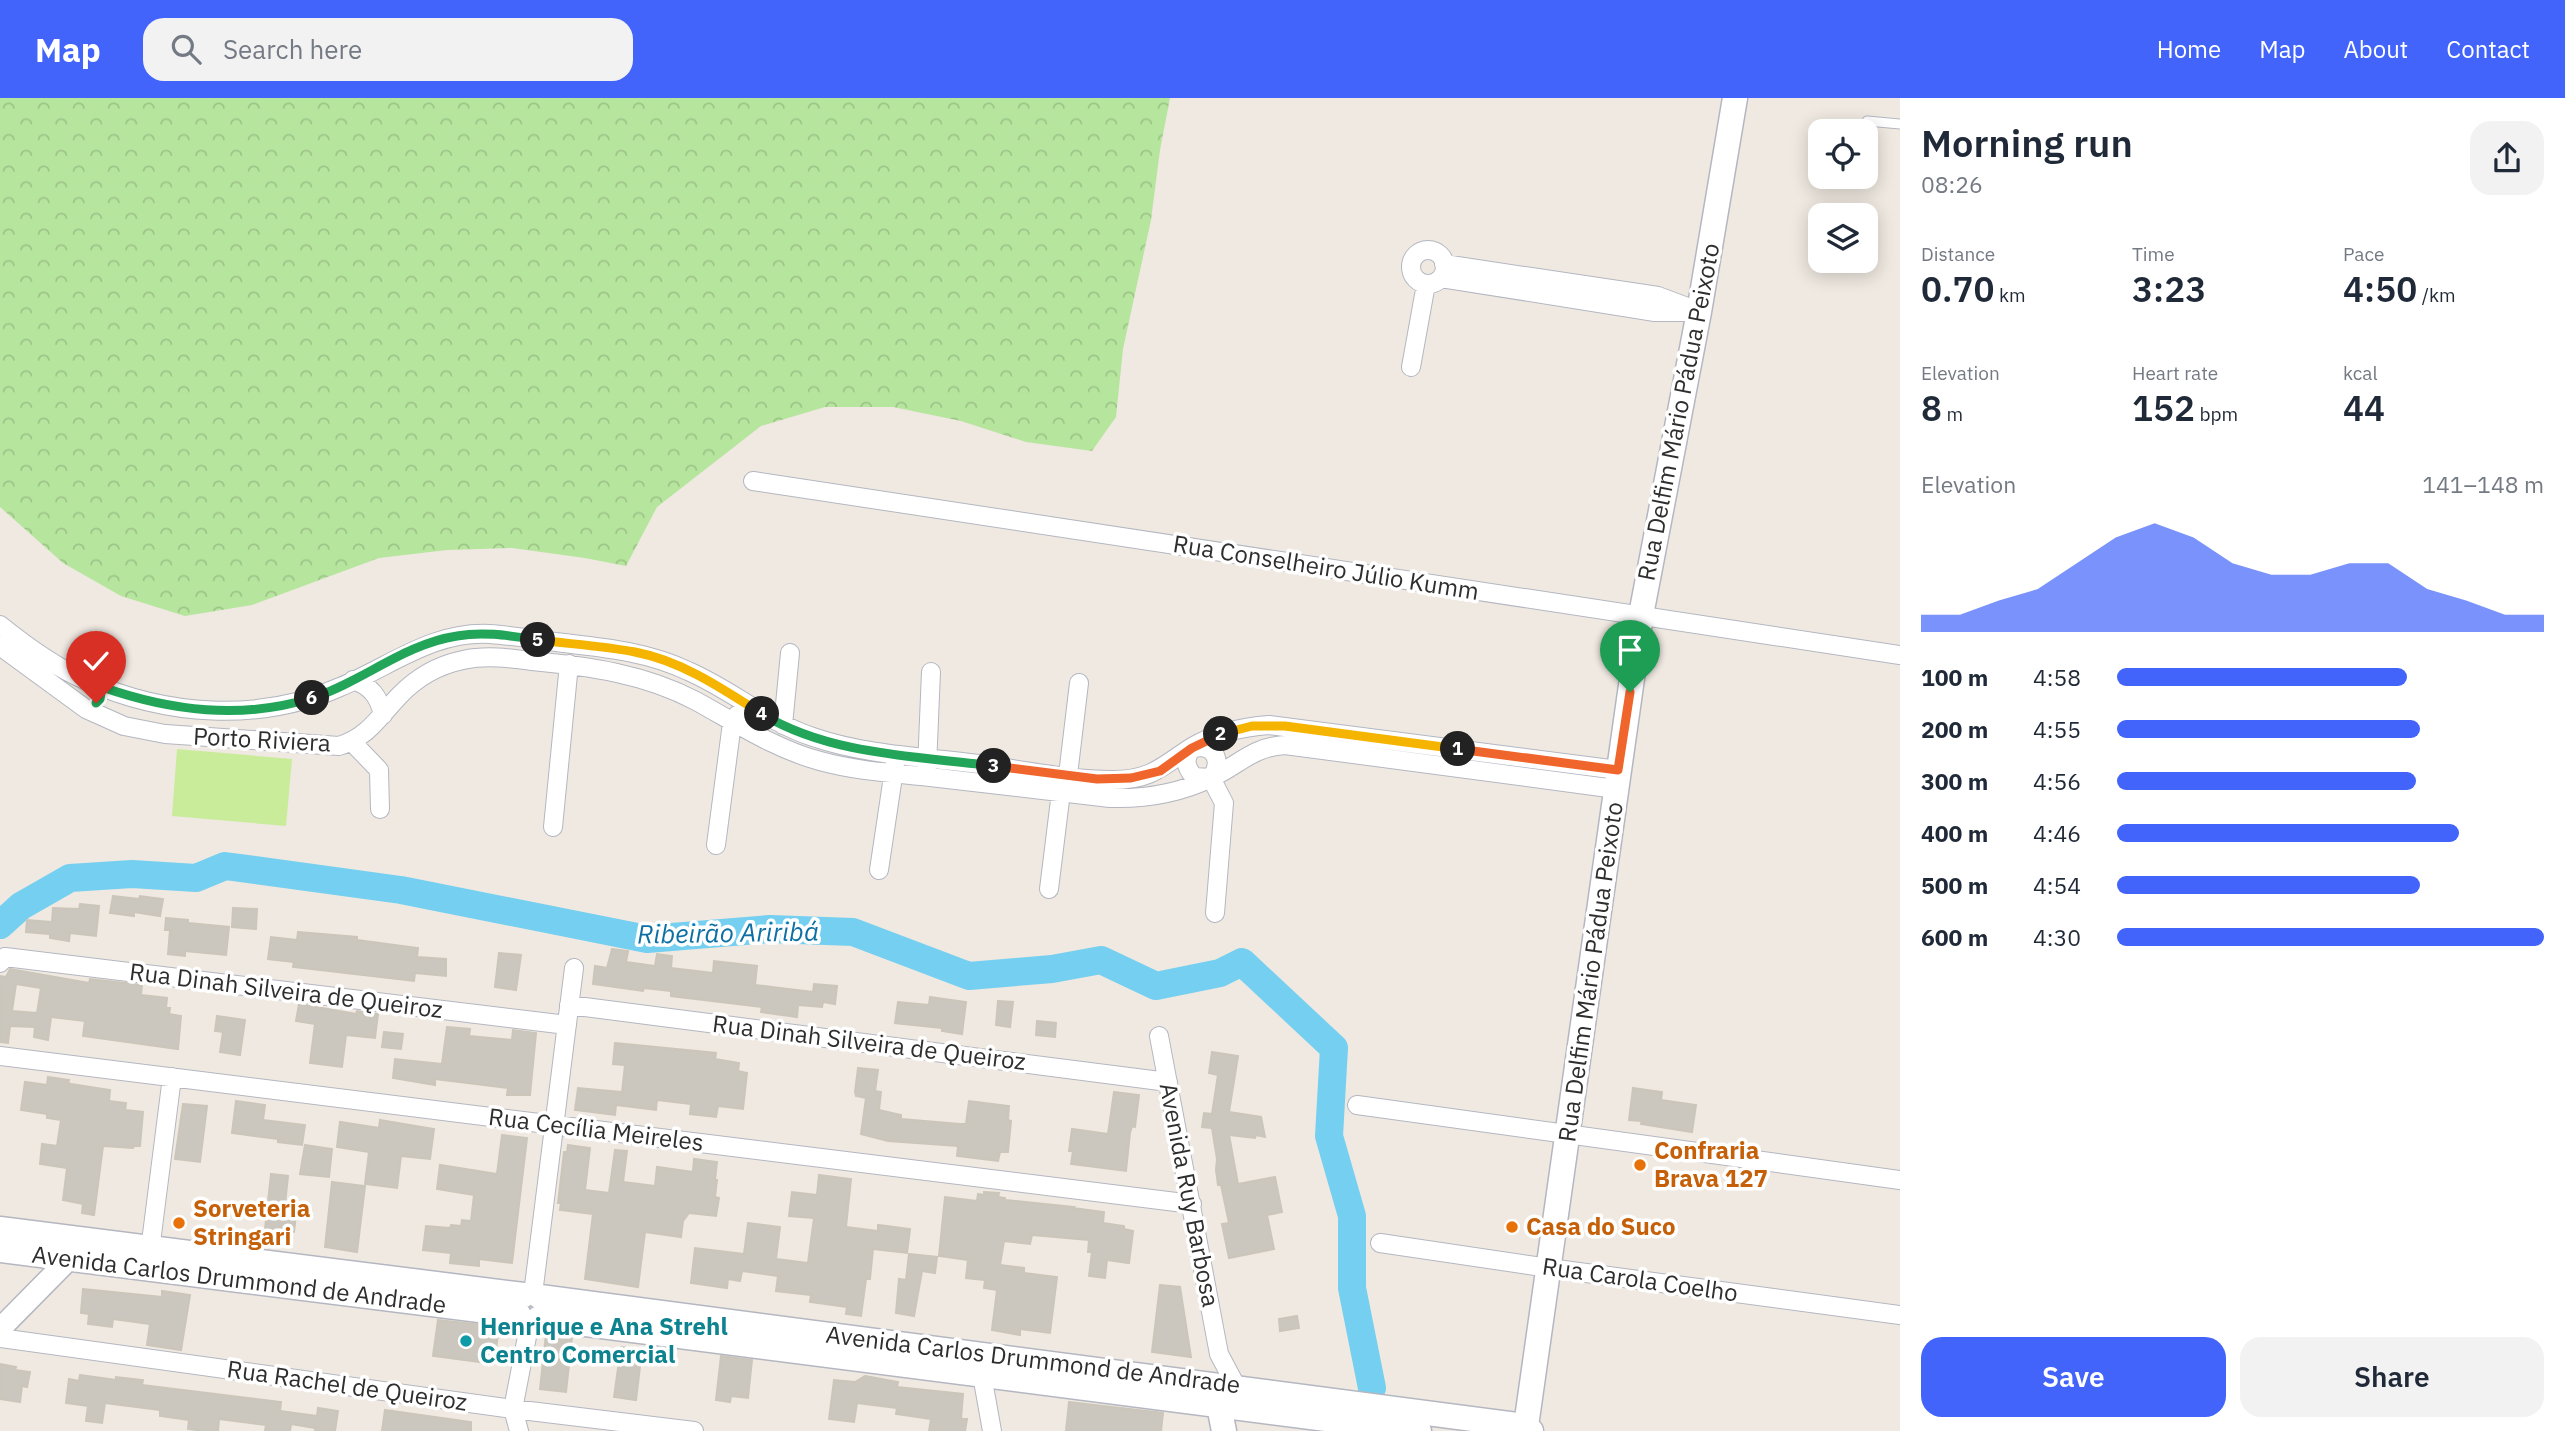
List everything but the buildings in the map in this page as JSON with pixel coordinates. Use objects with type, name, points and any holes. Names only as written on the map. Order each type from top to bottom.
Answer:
[{"type":"main road","name":"Rua Delfim Mário Pádua Peixoto","points":[[1528,1428],[1642,615],[1699,312],[1735,98]]},
{"type":"main road","name":"Avenida Carlos Drummond de Andrade","points":[[0,1229],[76,1249],[1414,1420],[1528,1428]]},
{"type":"main road","name":"Avenida Carlos Drummond de Andrade","points":[[0,1250],[76,1249]]},
{"type":"main road","name":"Avenida Ruy Barbosa","points":[[1224,1431],[1227,1395]]},
{"type":"main road","name":"Avenida Ruy Barbosa","points":[[1227,1395],[1242,1431]]},
{"type":"street","points":[[1411,367],[1437,275],[1496,279],[1594,294],[1658,296],[1699,312]]},
{"type":"street","name":"Rua Conselheiro Júlio Kumm","points":[[753,481],[1900,655]]},
{"type":"street","name":"Porto Riviera","points":[[0,625],[61,668],[102,687],[132,697],[187,709],[235,711],[302,701],[353,680],[428,643],[458,635],[486,634],[637,652],[686,669],[783,725],[827,742],[1065,784],[1110,798],[1139,798],[1171,792],[1211,778],[1253,752],[1274,746],[1297,746],[1540,779],[1617,779]]},
{"type":"street","name":"Porto Riviera","points":[[0,646],[86,709],[124,726],[165,734],[339,746],[365,734],[419,678],[462,660],[495,657],[569,664],[636,677],[695,701],[732,723],[806,757],[842,766],[894,773],[1065,784],[1114,780],[1148,775],[1217,735],[1252,726],[1285,726],[1542,760],[1617,779]]},
{"type":"street","points":[[783,725],[790,653]]},
{"type":"street","points":[[553,827],[569,664]]},
{"type":"street","points":[[926,776],[931,672]]},
{"type":"street","points":[[353,680],[373,692],[378,698],[383,715]]},
{"type":"street","points":[[1049,890],[1079,683]]},
{"type":"street","points":[[86,709],[100,699],[102,687]]},
{"type":"street","points":[[124,726],[125,708],[132,697]]},
{"type":"street","points":[[716,845],[732,723],[744,702]]},
{"type":"street","points":[[1358,754],[1361,736]]},
{"type":"street","points":[[352,742],[379,770],[380,809]]},
{"type":"street","points":[[1192,748],[1186,755],[1188,769],[1194,777],[1211,778],[1224,803],[1215,913]]},
{"type":"street","points":[[879,870],[896,753]]},
{"type":"street","points":[[1540,779],[1542,760]]},
{"type":"street","name":"Rua Dinah Silveira de Queiroz","points":[[3,960],[567,1025]]},
{"type":"street","points":[[519,1431],[513,1409],[531,1307],[574,968]]},
{"type":"street","name":"Rua Dinah Silveira de Queiroz","points":[[569,1005],[1168,1082]]},
{"type":"street","name":"Avenida Ruy Barbosa","points":[[1159,1036],[1227,1395]]},
{"type":"street","name":"Rua Cecília Meireles","points":[[0,1056],[1192,1204]]},
{"type":"street","points":[[149,1258],[172,1077]]},
{"type":"street","points":[[1357,1105],[1900,1180]]},
{"type":"street","name":"Rua Carola Coelho","points":[[1380,1243],[1900,1315]]},
{"type":"street","points":[[0,1329],[76,1249]]},
{"type":"street","name":"Rua Rachel de Queiroz","points":[[0,1338],[513,1409],[694,1431]]},
{"type":"street","points":[[980,1364],[992,1431]]},
{"type":"street","points":[[1414,1420],[1428,1420],[1434,1431]]},
{"type":"lane","points":[[1878,122],[1900,124]]},
{"type":"green space","points":[[0,98],[1170,98],[1151,220],[1123,349],[1116,417],[1092,451],[1026,442],[961,421],[893,407],[825,407],[761,426],[657,507],[626,566],[512,548],[447,550],[379,558],[252,605],[185,616],[121,596],[63,563],[0,507]]},
{"type":"green space","points":[[177,749],[292,759],[286,826],[172,816]]},
{"type":"waterway","name":"Ribeirão Ariribá","points":[[0,925],[21,906],[70,878],[132,874],[196,878],[225,866],[401,890],[647,939],[770,929],[853,932],[969,976],[1052,969],[1101,960],[1156,986],[1220,973],[1242,962],[1334,1048],[1329,1136],[1352,1216],[1352,1288],[1372,1388]]},
{"type":"place","name":"Confraria Brava 127","points":[[1640,1165]]},
{"type":"place","name":"Sorveteria Stringari","points":[[179,1223]]},
{"type":"place","name":"Casa do Suco","points":[[1512,1227]]},
{"type":"place","name":"Henrique e Ana Strehl Centro Comercial","points":[[466,1341]]},
{"type":"route","points":[[96,703],[100,699],[102,687],[140,700],[187,709],[235,711],[279,706],[344,686],[414,649],[443,638],[472,634],[500,635],[637,652],[686,669],[765,716],[827,742],[863,750],[1114,780],[1160,771],[1192,748],[1217,735],[1235,729],[1269,725],[1618,770],[1630,692]]}]
